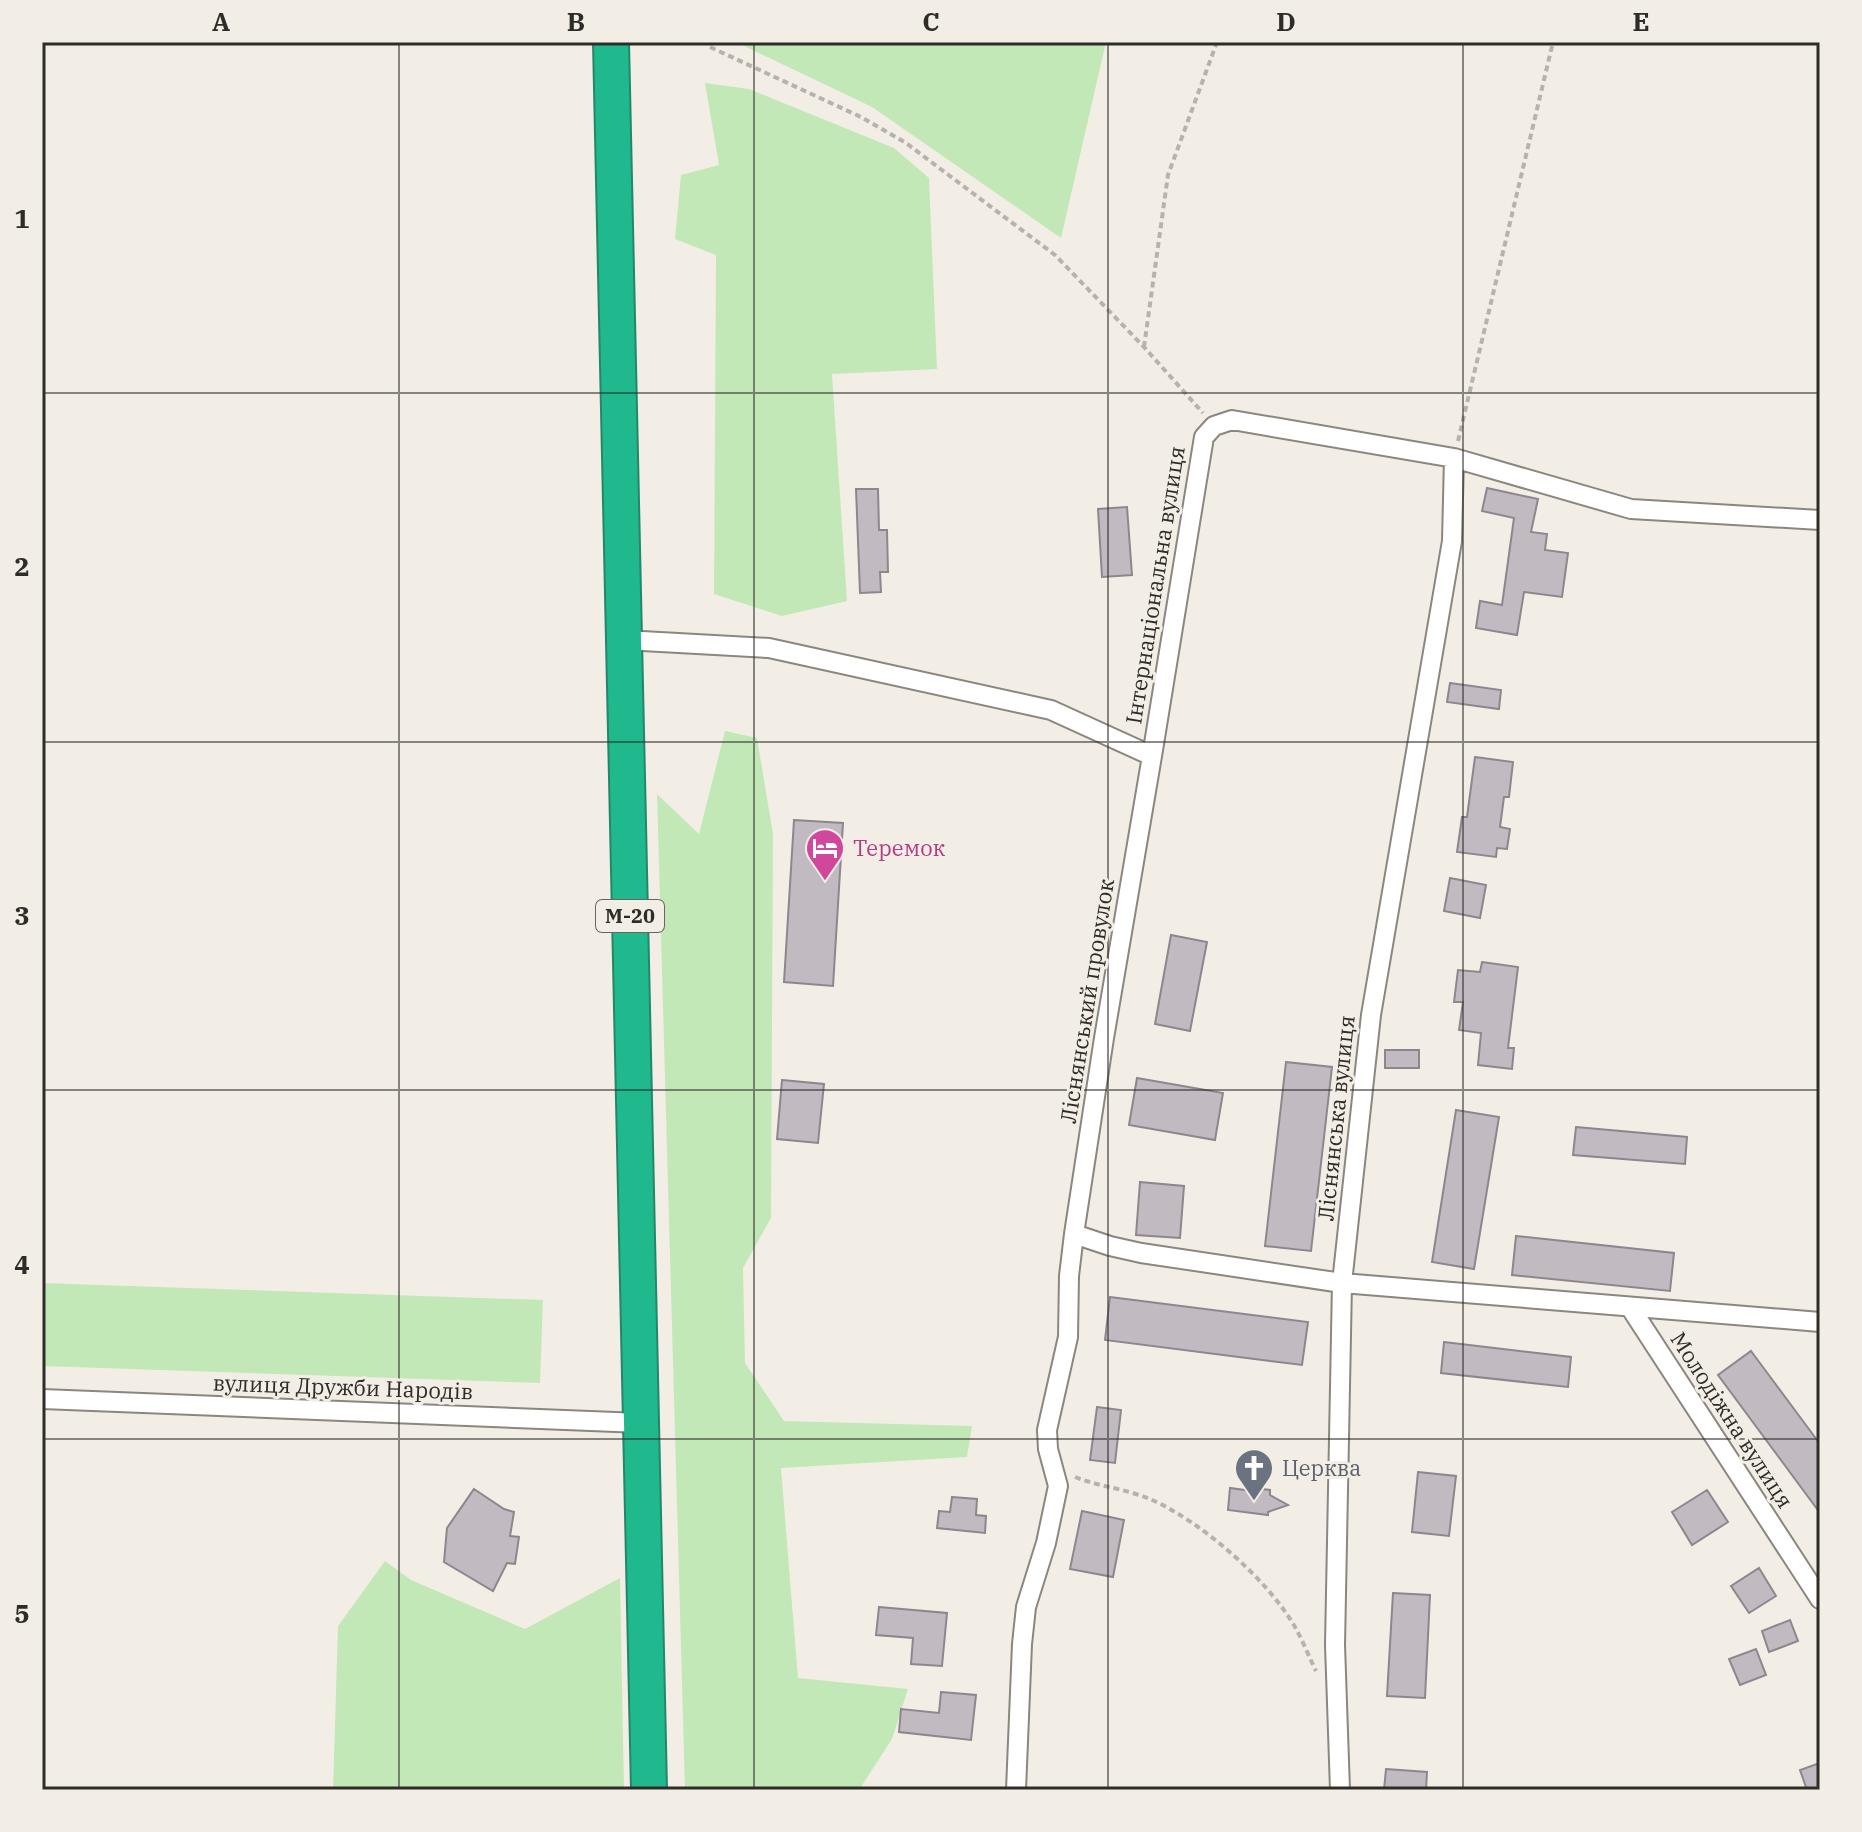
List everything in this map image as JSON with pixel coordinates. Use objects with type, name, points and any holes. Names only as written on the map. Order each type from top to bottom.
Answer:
[{"type":"highway","name":"М-20","points":[[611,42],[649,1790]]},
{"type":"street","points":[[1214,426],[1232,420],[1454,458],[1631,509],[1820,520]]},
{"type":"street","name":"Інтернаціональна вулиця","points":[[1152,756],[1204,437],[1214,426]]},
{"type":"street","name":"Ліснянська вулиця","points":[[1340,1790],[1335,1645],[1342,1283],[1371,1015],[1452,541],[1454,458]]},
{"type":"street","points":[[624,640],[769,648],[1051,710],[1152,756]]},
{"type":"street","name":"Ліснянський провулок","points":[[1016,1790],[1026,1607],[1046,1543],[1058,1486],[1048,1449],[1047,1430],[1068,1337],[1069,1276],[1074,1234],[1152,756]]},
{"type":"street","points":[[1074,1234],[1141,1253],[1342,1283],[1820,1322]]},
{"type":"street","name":"Молодіжна вулиця","points":[[1630,1307],[1820,1599]]},
{"type":"street","name":"вулиця Дружби Народів","points":[[42,1399],[641,1423]]},
{"type":"path","points":[[1144,347],[1168,175],[1217,42]]},
{"type":"path","points":[[1454,458],[1553,42]]},
{"type":"path","points":[[710,47],[861,117],[906,143],[1055,255],[1144,347],[1214,426]]},
{"type":"path","points":[[1055,1469],[1150,1499],[1177,1513],[1236,1557],[1268,1590],[1294,1625],[1337,1708]]},
{"type":"green space","points":[[736,42],[1106,42],[1061,238],[872,107]]},
{"type":"green space","points":[[705,83],[749,89],[894,148],[929,178],[937,369],[832,374],[847,601],[782,616],[714,594],[716,255],[675,239],[681,175],[719,165]]},
{"type":"green space","points":[[725,731],[757,738],[773,834],[771,1218],[743,1268],[745,1363],[784,1421],[972,1426],[967,1457],[781,1468],[798,1678],[908,1689],[892,1739],[859,1790],[685,1790],[657,794],[699,834]]},
{"type":"green space","points":[[42,1283],[543,1300],[540,1383],[42,1366]]},
{"type":"green space","points":[[385,1561],[411,1580],[525,1629],[620,1578],[624,1790],[333,1790],[338,1626]]},
{"type":"building","points":[[1487,488],[1538,499],[1531,532],[1547,534],[1545,550],[1568,553],[1562,597],[1524,592],[1517,635],[1476,628],[1480,601],[1502,605],[1514,518],[1482,511]]},
{"type":"building","points":[[856,489],[878,489],[879,530],[887,530],[888,572],[880,572],[881,592],[860,593]]},
{"type":"building","points":[[1127,507],[1132,575],[1102,577],[1098,509]]},
{"type":"building","points":[[1450,683],[1501,690],[1499,709],[1447,702]]},
{"type":"building","points":[[1475,757],[1513,762],[1509,797],[1504,797],[1500,827],[1510,829],[1507,849],[1497,848],[1496,857],[1457,852],[1462,817],[1467,817]]},
{"type":"building","points":[[794,820],[843,823],[833,986],[784,982]]},
{"type":"building","points":[[1450,878],[1486,885],[1480,918],[1444,911]]},
{"type":"building","points":[[1171,935],[1207,942],[1190,1031],[1155,1024]]},
{"type":"building","points":[[1482,962],[1518,967],[1508,1048],[1514,1048],[1512,1069],[1478,1065],[1481,1033],[1459,1030],[1463,1002],[1454,1002],[1458,970],[1480,972]]},
{"type":"building","points":[[1385,1050],[1419,1050],[1419,1068],[1385,1068]]},
{"type":"building","points":[[1286,1062],[1332,1067],[1311,1251],[1265,1246]]},
{"type":"building","points":[[1137,1078],[1223,1093],[1215,1140],[1129,1125]]},
{"type":"building","points":[[782,1080],[824,1084],[818,1143],[777,1139]]},
{"type":"building","points":[[1456,1110],[1499,1117],[1474,1269],[1432,1262]]},
{"type":"building","points":[[1576,1127],[1687,1137],[1685,1164],[1573,1155]]},
{"type":"building","points":[[1140,1182],[1184,1186],[1180,1238],[1136,1235]]},
{"type":"building","points":[[1516,1236],[1674,1253],[1670,1291],[1512,1275]]},
{"type":"building","points":[[1110,1297],[1308,1322],[1302,1365],[1105,1340]]},
{"type":"building","points":[[1444,1342],[1571,1357],[1568,1387],[1441,1373]]},
{"type":"building","points":[[1751,1351],[1820,1444],[1820,1513],[1718,1375]]},
{"type":"building","points":[[1097,1407],[1121,1410],[1115,1463],[1090,1460]]},
{"type":"building","points":[[1418,1472],[1456,1476],[1449,1536],[1412,1532]]},
{"type":"building","name":"Церква","points":[[1245,1487],[1270,1490],[1270,1495],[1288,1505],[1268,1512],[1268,1515],[1228,1510],[1230,1488],[1245,1490]]},
{"type":"building","points":[[474,1489],[514,1512],[510,1536],[519,1537],[515,1564],[507,1563],[493,1591],[444,1562],[447,1528]]},
{"type":"building","points":[[1707,1490],[1728,1522],[1692,1545],[1672,1512]]},
{"type":"building","points":[[952,1497],[977,1499],[976,1515],[986,1516],[985,1533],[937,1528],[939,1511],[950,1512]]},
{"type":"building","points":[[1082,1511],[1124,1520],[1113,1577],[1070,1569]]},
{"type":"building","points":[[1759,1568],[1776,1596],[1749,1613],[1731,1586]]},
{"type":"building","points":[[1393,1593],[1430,1595],[1425,1698],[1387,1696]]},
{"type":"building","points":[[879,1607],[947,1613],[942,1666],[911,1664],[913,1638],[876,1635]]},
{"type":"building","points":[[1790,1620],[1798,1641],[1769,1652],[1762,1631]]},
{"type":"building","points":[[1756,1649],[1766,1675],[1740,1685],[1729,1659]]},
{"type":"building","points":[[941,1692],[976,1695],[971,1740],[899,1732],[901,1709],[939,1713]]},
{"type":"building","points":[[1820,1763],[1820,1790],[1807,1790],[1800,1770]]},
{"type":"building","points":[[1386,1769],[1427,1772],[1426,1790],[1384,1790]]},
{"type":"place","name":"Теремок","points":[[825,882]]},
{"type":"place","name":"Церква","points":[[1254,1502]]}]
